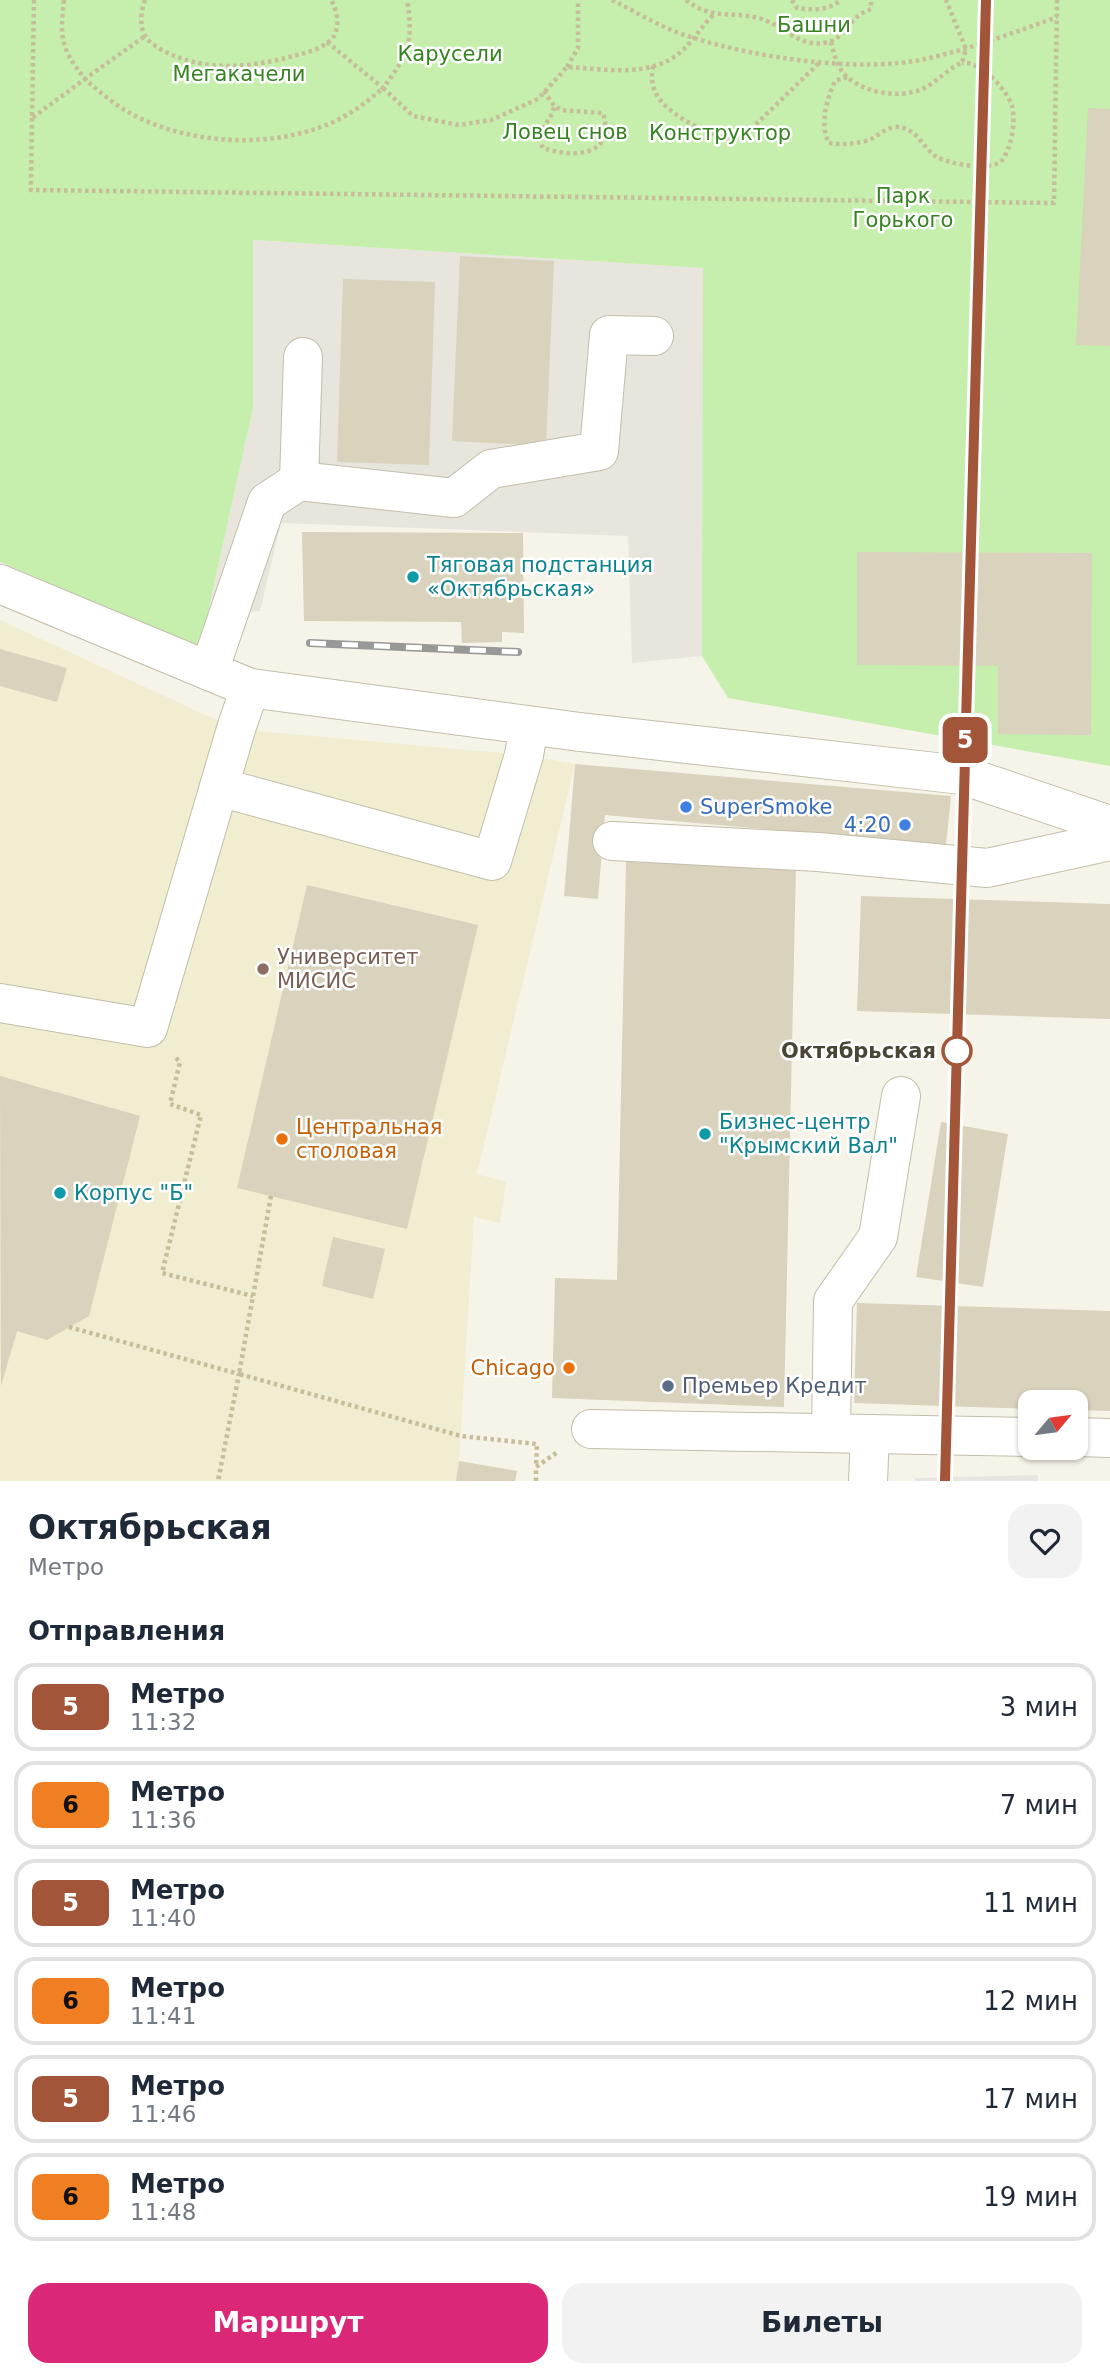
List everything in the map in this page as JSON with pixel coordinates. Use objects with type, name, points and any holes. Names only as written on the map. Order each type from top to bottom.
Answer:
[{"type":"lane","points":[[209,671],[267,502],[299,481],[454,498],[491,469],[599,451],[609,335],[654,335]]},
{"type":"lane","points":[[299,481],[303,357]]},
{"type":"lane","points":[[0,584],[250,688],[529,726],[962,775],[1110,825]]},
{"type":"lane","points":[[0,1003],[148,1028],[250,688]]},
{"type":"lane","points":[[219,787],[492,861],[524,755],[529,726]]},
{"type":"lane","points":[[612,841],[818,852],[987,868],[1110,841]]},
{"type":"lane","points":[[831,1433],[833,1301],[878,1237],[901,1096]]},
{"type":"lane","points":[[591,1429],[1018,1437]]},
{"type":"lane","points":[[868,1481],[870,1434]]},
{"type":"lane","points":[[1088,1437],[1110,1438]]},
{"type":"path","points":[[34,0],[31,190],[1054,202],[1057,0]]},
{"type":"path","points":[[64,0],[61,36],[71,61],[85,79],[106,98],[150,122],[203,138],[234,139],[283,136],[316,129],[365,105],[383,88],[409,47],[411,25],[407,0]]},
{"type":"path","points":[[145,0],[141,13],[145,36],[158,48],[175,56],[219,66],[250,66],[278,61],[313,50],[327,42],[333,37],[337,24],[336,8],[331,0]]},
{"type":"path","points":[[327,42],[413,116],[459,125],[491,120],[538,99],[567,67],[578,48],[578,0]]},
{"type":"path","points":[[612,0],[691,38],[753,53],[836,62],[922,60],[1003,38],[1057,17]]},
{"type":"path","points":[[686,0],[697,9],[713,15],[761,18],[811,45],[831,42],[857,17],[871,9],[871,0]]},
{"type":"path","points":[[792,0],[797,8],[811,10],[836,4],[841,0]]},
{"type":"path","points":[[946,0],[966,48],[962,63]]},
{"type":"path","points":[[567,67],[629,71],[668,61],[686,47],[713,15]]},
{"type":"path","points":[[32,118],[145,36]]},
{"type":"path","points":[[831,42],[836,62],[847,77],[892,95],[919,90],[940,79],[955,65],[968,62],[980,66],[1011,105],[1013,133],[1010,146],[999,163],[990,166],[946,162],[934,155],[917,135],[896,127],[855,143],[829,143],[823,133],[828,95],[835,81],[847,77]]},
{"type":"path","points":[[653,66],[652,86],[663,102],[702,130],[727,139],[749,131],[821,61]]},
{"type":"path","points":[[544,91],[554,106],[561,110],[603,113],[606,123],[600,144],[591,152],[567,154],[543,148],[538,139],[541,129],[553,114],[554,106]]},
{"type":"path","points":[[180,1062],[170,1104],[201,1115],[162,1273],[253,1296]]},
{"type":"path","points":[[218,1481],[271,1196]]},
{"type":"path","points":[[69,1327],[460,1436],[537,1444]]},
{"type":"path","points":[[536,1467],[536,1481]]},
{"type":"shaded area","points":[[253,240],[704,268],[702,656],[632,663],[628,536],[281,523],[260,611],[249,612],[204,630],[253,408]]},
{"type":"shaded area","name":"Университет МИСИС","points":[[0,620],[236,729],[524,755],[575,764],[477,1174],[506,1182],[500,1223],[474,1217],[459,1461],[517,1471],[515,1481],[0,1481]]},
{"type":"shaded area","points":[[1038,1475],[1038,1481],[915,1481],[915,1478]]},
{"type":"green space","name":"Парк Горького","points":[[0,0],[1110,0],[1110,766],[728,698],[702,656],[703,268],[253,240],[253,408],[204,630],[198,646],[0,562]]},
{"type":"building","points":[[1088,108],[1110,109],[1110,346],[1076,345]]},
{"type":"building","points":[[460,256],[554,261],[546,446],[452,441]]},
{"type":"building","points":[[343,279],[435,282],[429,465],[337,462]]},
{"type":"building","name":"Тяговая подстанция «Октябрьская»","points":[[302,532],[523,533],[524,633],[502,632],[502,642],[462,643],[461,622],[304,621]]},
{"type":"building","points":[[857,552],[1092,553],[1091,735],[998,734],[998,666],[857,665]]},
{"type":"building","points":[[0,649],[67,668],[57,702],[0,686]]},
{"type":"building","points":[[575,764],[951,796],[946,845],[605,815],[598,899],[564,896]]},
{"type":"building","name":"Бизнес-центр \"Крымский Вал\"","points":[[626,862],[796,866],[784,1407],[552,1398],[555,1278],[617,1280]]},
{"type":"building","points":[[307,885],[478,925],[407,1229],[237,1188]]},
{"type":"building","points":[[861,896],[1110,904],[1110,1019],[857,1011]]},
{"type":"building","name":"Корпус \"Б\"","points":[[0,1076],[140,1116],[89,1316],[47,1340],[17,1331],[1,1386]]},
{"type":"building","points":[[941,1122],[1008,1134],[983,1287],[916,1277]]},
{"type":"building","points":[[333,1237],[385,1249],[373,1299],[322,1286]]},
{"type":"building","points":[[857,1303],[1110,1311],[1110,1411],[1088,1410],[1088,1390],[1018,1390],[1018,1409],[854,1403]]},
{"type":"building","points":[[459,1461],[517,1471],[515,1481],[456,1481]]},
{"type":"railway","points":[[310,643],[518,652]]},
{"type":"metro line","name":"5","points":[[945,1481],[986,0]]},
{"type":"place","name":"Тяговая подстанция «Октябрьская»","points":[[413,577]]},
{"type":"place","name":"SuperSmoke","points":[[686,807]]},
{"type":"place","name":"4:20","points":[[905,825]]},
{"type":"place","name":"Университет МИСИС","points":[[263,969]]},
{"type":"place","name":"Октябрьская","points":[[957,1051]]},
{"type":"place","name":"Бизнес-центр \"Крымский Вал\"","points":[[705,1134]]},
{"type":"place","name":"Центральная столовая","points":[[282,1139]]},
{"type":"place","name":"Корпус \"Б\"","points":[[60,1193]]},
{"type":"place","name":"Chicago","points":[[569,1368]]},
{"type":"place","name":"Премьер Кредит","points":[[668,1386]]},
{"type":"park label","name":"Башни","points":[[814,25]]},
{"type":"park label","name":"Карусели","points":[[450,54]]},
{"type":"park label","name":"Мегакачели","points":[[239,74]]},
{"type":"park label","name":"Ловец снов","points":[[565,132]]},
{"type":"park label","name":"Конструктор","points":[[720,133]]}]
